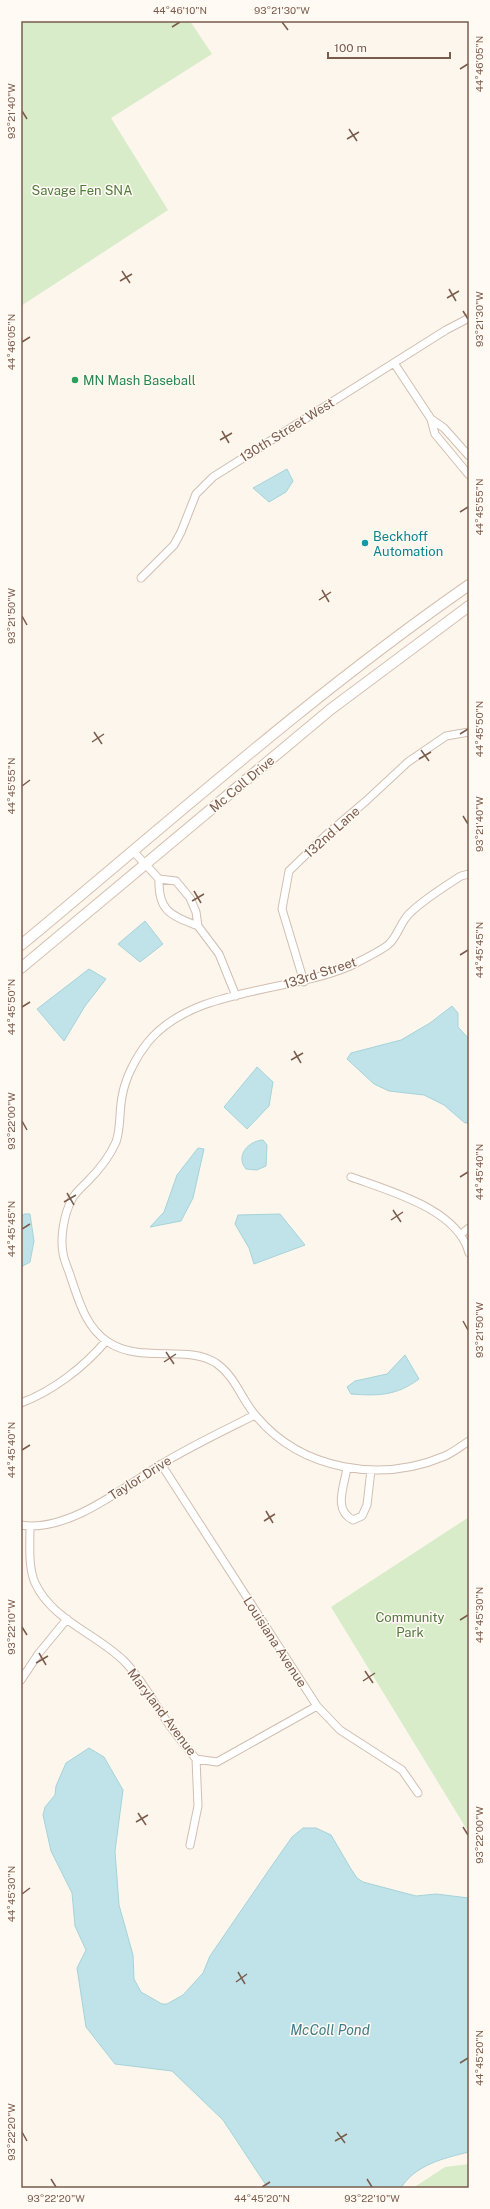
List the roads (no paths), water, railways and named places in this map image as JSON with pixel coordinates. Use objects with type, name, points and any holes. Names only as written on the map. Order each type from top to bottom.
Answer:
[{"type":"main road","name":"Mc Coll Drive","points":[[21,945],[322,695],[381,649],[469,585]]},
{"type":"main road","name":"Mc Coll Drive","points":[[21,968],[332,709],[469,606]]},
{"type":"street","name":"130th Street West","points":[[141,578],[174,545],[181,532],[196,494],[213,477],[394,363],[469,318]]},
{"type":"street","points":[[394,363],[431,420],[435,434],[469,475]]},
{"type":"street","points":[[431,420],[444,428],[469,456]]},
{"type":"street","name":"132nd Lane","points":[[304,982],[282,909],[290,871],[325,836],[408,762],[446,736],[469,732]]},
{"type":"street","points":[[134,852],[159,879],[176,881],[190,898],[196,912],[198,926],[219,954],[236,996]]},
{"type":"street","name":"133rd Street","points":[[106,1341],[84,1314],[62,1253],[64,1224],[72,1197],[100,1168],[112,1152],[118,1135],[122,1095],[130,1069],[149,1041],[176,1018],[201,1007],[236,996],[304,982],[350,966],[390,944],[408,914],[461,876],[469,874]]},
{"type":"street","points":[[159,879],[158,897],[173,916],[198,926]]},
{"type":"street","points":[[351,1176],[417,1202],[442,1218],[461,1234],[469,1253]]},
{"type":"street","points":[[461,1234],[469,1228]]},
{"type":"street","points":[[21,1403],[34,1398],[88,1361],[106,1341],[125,1351],[144,1354],[193,1355],[212,1360],[225,1370],[235,1382],[255,1416],[284,1444],[304,1454],[347,1468],[371,1470],[409,1467],[447,1455],[469,1441]]},
{"type":"street","name":"Taylor Drive","points":[[21,1524],[30,1526],[75,1516],[114,1496],[161,1464],[255,1416]]},
{"type":"street","name":"Louisiana Avenue","points":[[161,1464],[317,1706],[340,1730],[402,1770],[418,1793]]},
{"type":"street","points":[[347,1468],[340,1506],[346,1516],[353,1520],[362,1516],[368,1505],[371,1470]]},
{"type":"street","name":"Maryland Avenue","points":[[30,1526],[31,1562],[35,1583],[45,1599],[67,1619],[108,1647],[124,1661],[138,1678],[167,1722],[196,1759],[217,1762],[317,1706]]},
{"type":"street","points":[[21,1680],[39,1653],[67,1619]]},
{"type":"street","points":[[190,1845],[198,1806],[196,1759]]},
{"type":"water","points":[[287,469],[293,481],[286,492],[269,502],[253,488]]},
{"type":"water","points":[[145,921],[163,944],[140,962],[118,944]]},
{"type":"water","points":[[89,969],[106,979],[85,1006],[64,1041],[37,1009]]},
{"type":"water","points":[[452,1006],[458,1013],[458,1027],[469,1039],[469,1123],[465,1123],[444,1105],[424,1095],[389,1091],[374,1084],[347,1059],[351,1053],[401,1040],[430,1023]]},
{"type":"water","points":[[257,1067],[273,1082],[269,1106],[247,1129],[224,1107]]},
{"type":"water","points":[[263,1140],[267,1145],[266,1166],[257,1170],[246,1169],[242,1159],[245,1150],[252,1143]]},
{"type":"water","points":[[198,1148],[204,1149],[193,1198],[181,1221],[150,1227],[164,1212],[177,1175]]},
{"type":"water","points":[[24,1214],[30,1214],[34,1241],[30,1262],[21,1267],[21,1218]]},
{"type":"water","points":[[280,1214],[305,1245],[254,1264],[249,1248],[235,1224],[238,1215]]},
{"type":"water","points":[[405,1355],[419,1379],[411,1385],[386,1394],[351,1394],[347,1387],[355,1381],[387,1374]]},
{"type":"water","name":"McColl Pond","points":[[89,1748],[104,1757],[123,1790],[115,1851],[119,1905],[133,1955],[134,1979],[141,1992],[162,2004],[167,2004],[183,1995],[203,1973],[210,1956],[271,1867],[292,1837],[303,1828],[316,1828],[331,1835],[357,1878],[363,1882],[416,1896],[436,1894],[469,1898],[469,2152],[440,2160],[422,2168],[407,2180],[401,2188],[268,2188],[223,2120],[172,2071],[115,2064],[86,2027],[77,1968],[86,1950],[75,1926],[72,1893],[51,1851],[43,1815],[45,1807],[55,1795],[56,1786],[66,1763]]},
{"type":"place","name":"MN Mash Baseball","points":[[75,380]]},
{"type":"place","name":"Beckhoff Automation","points":[[365,543]]},
{"type":"park label","name":"Savage Fen SNA","points":[[82,190]]},
{"type":"park label","name":"Community Park","points":[[410,1624]]}]
